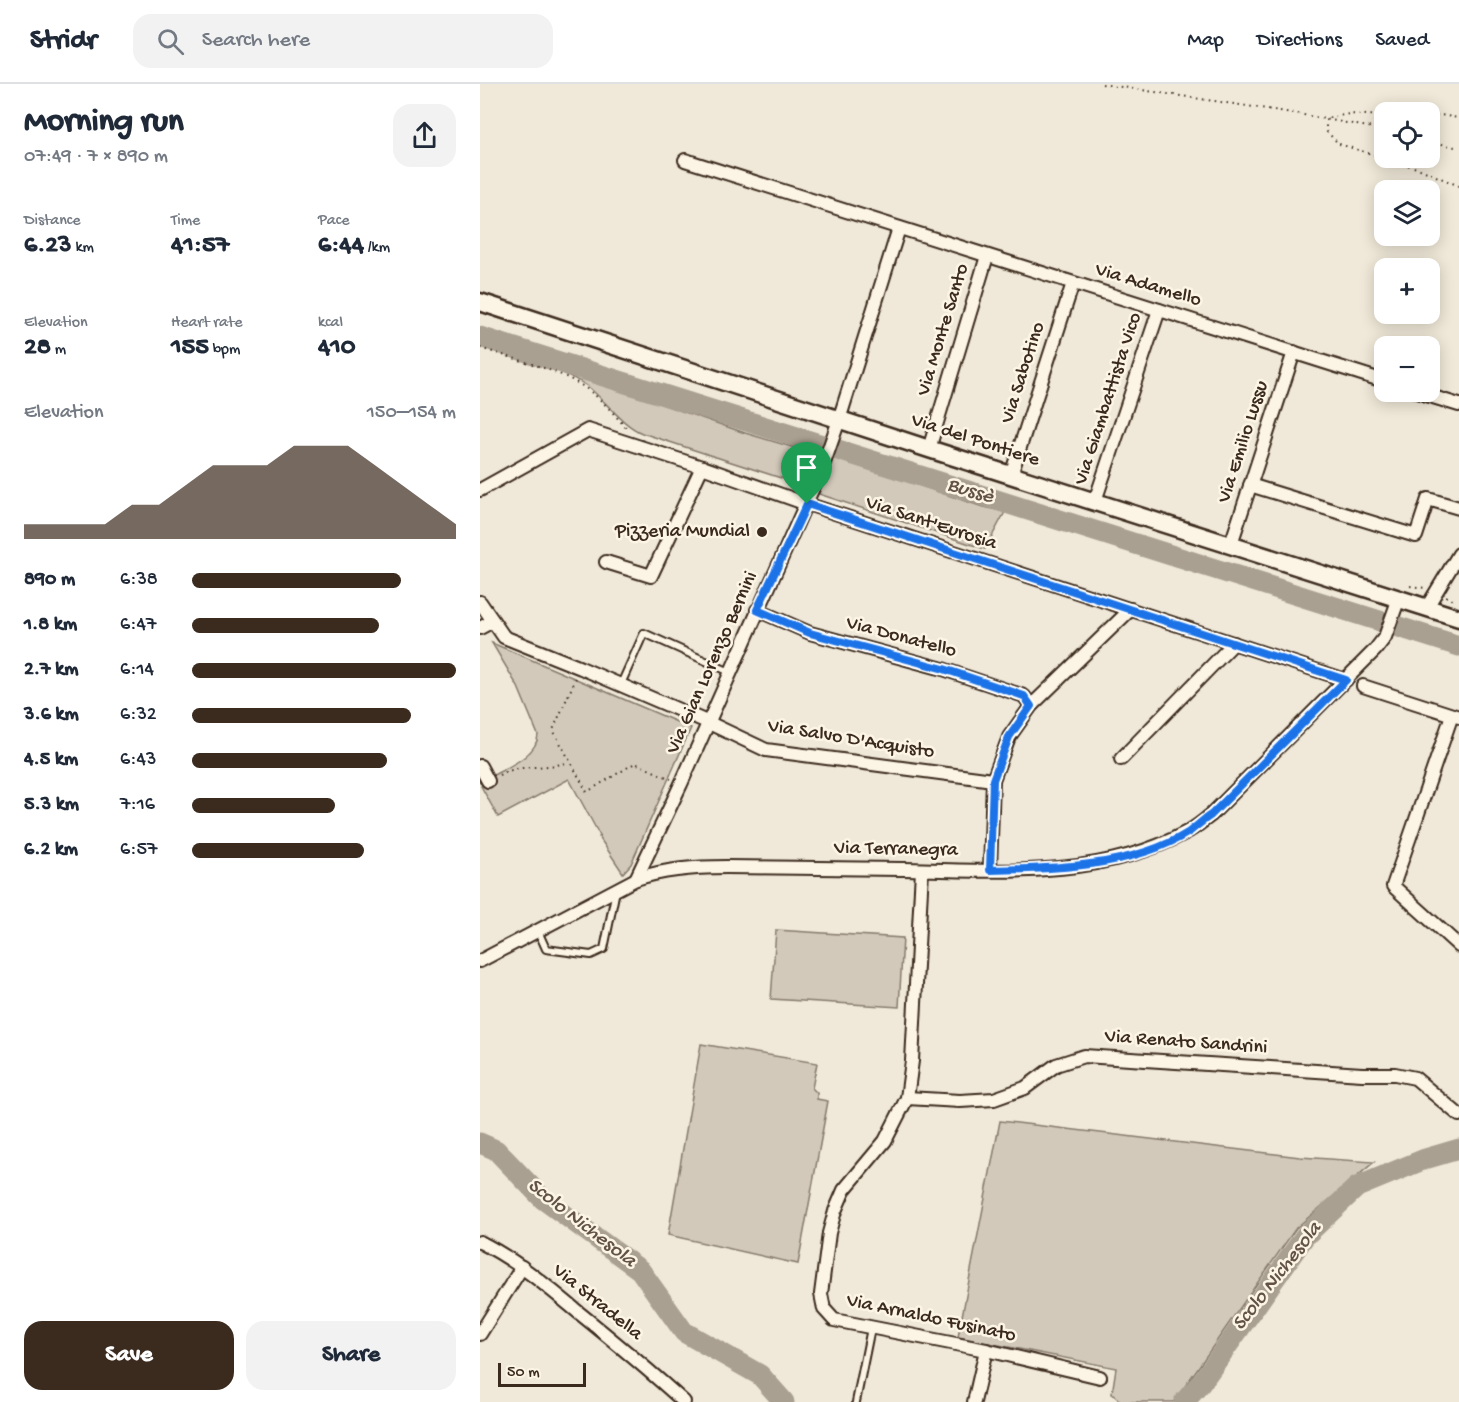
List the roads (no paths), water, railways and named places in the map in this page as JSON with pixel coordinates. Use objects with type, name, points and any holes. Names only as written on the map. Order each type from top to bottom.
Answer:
[{"type":"main road","name":"Via del Pontiere","points":[[480,302],[838,423],[929,449],[1231,544],[1397,603],[1427,607],[1459,618]]},
{"type":"street","name":"Via Adamello","points":[[685,160],[1374,378]]},
{"type":"street","points":[[838,423],[899,228]]},
{"type":"street","name":"Via Monte Santo","points":[[929,449],[987,256]]},
{"type":"street","name":"Via Sabotino","points":[[1011,475],[1074,283]]},
{"type":"street","name":"Via Giambattista Vico","points":[[1095,501],[1159,310]]},
{"type":"street","name":"Via Emilio Lussu","points":[[1231,544],[1294,352]]},
{"type":"street","points":[[1440,399],[1459,405]]},
{"type":"street","name":"Via Gian Lorenzo Bernini","points":[[636,879],[807,504],[838,423]]},
{"type":"street","name":"Via Sant'Eurosia","points":[[480,490],[588,430],[1346,680]]},
{"type":"street","points":[[606,562],[651,576],[702,467]]},
{"type":"street","points":[[1250,485],[1416,536],[1428,499],[1459,508]]},
{"type":"street","points":[[1427,607],[1459,554]]},
{"type":"street","points":[[480,602],[504,637],[621,684],[707,722]]},
{"type":"street","name":"Via Terranegra","points":[[480,961],[616,889],[655,873],[699,867],[1061,869],[1123,858],[1162,844],[1188,832],[1211,815],[1346,680],[1385,637],[1397,603]]},
{"type":"street","points":[[990,870],[993,780],[1009,737],[1031,706],[1131,609]]},
{"type":"street","name":"Via Donatello","points":[[757,610],[810,633],[944,669],[1024,696],[1031,706]]},
{"type":"street","points":[[480,628],[492,621]]},
{"type":"street","points":[[1121,759],[1234,643]]},
{"type":"street","points":[[1363,686],[1456,716],[1393,886],[1459,946]]},
{"type":"street","name":"Via Salvo D'Acquisto","points":[[707,722],[766,750],[993,780]]},
{"type":"street","points":[[480,766],[488,781]]},
{"type":"street","name":"Via Arnaldo Fusinato","points":[[922,870],[912,1062],[907,1098],[885,1141],[844,1190],[835,1211],[829,1233],[821,1294],[824,1309],[834,1320],[986,1350],[1100,1377]]},
{"type":"street","name":"Via Renato Sandrini","points":[[907,1098],[960,1101],[994,1099],[1025,1088],[1056,1065],[1084,1056],[1362,1074],[1395,1074],[1415,1078],[1459,1115]]},
{"type":"street","name":"Via Stradella","points":[[480,1242],[522,1267],[640,1362],[684,1402]]},
{"type":"street","points":[[480,1334],[522,1267]]},
{"type":"street","points":[[974,1402],[986,1350]]},
{"type":"lane","points":[[621,684],[644,633],[730,672]]},
{"type":"lane","points":[[537,929],[546,949],[591,955],[604,949],[616,889]]},
{"type":"lane","points":[[856,1402],[871,1328]]},
{"type":"waterway","name":"Bussè","points":[[480,337],[1459,646]]},
{"type":"waterway","name":"Scolo Nichesola","points":[[480,1143],[496,1150],[543,1199],[640,1270],[684,1332],[760,1375],[784,1402]]},
{"type":"waterway","name":"Scolo Nichesola","points":[[1184,1402],[1201,1383],[1305,1236],[1357,1187],[1425,1159],[1459,1149]]},
{"type":"place","name":"Pizzeria Mundial","points":[[762,532]]}]
